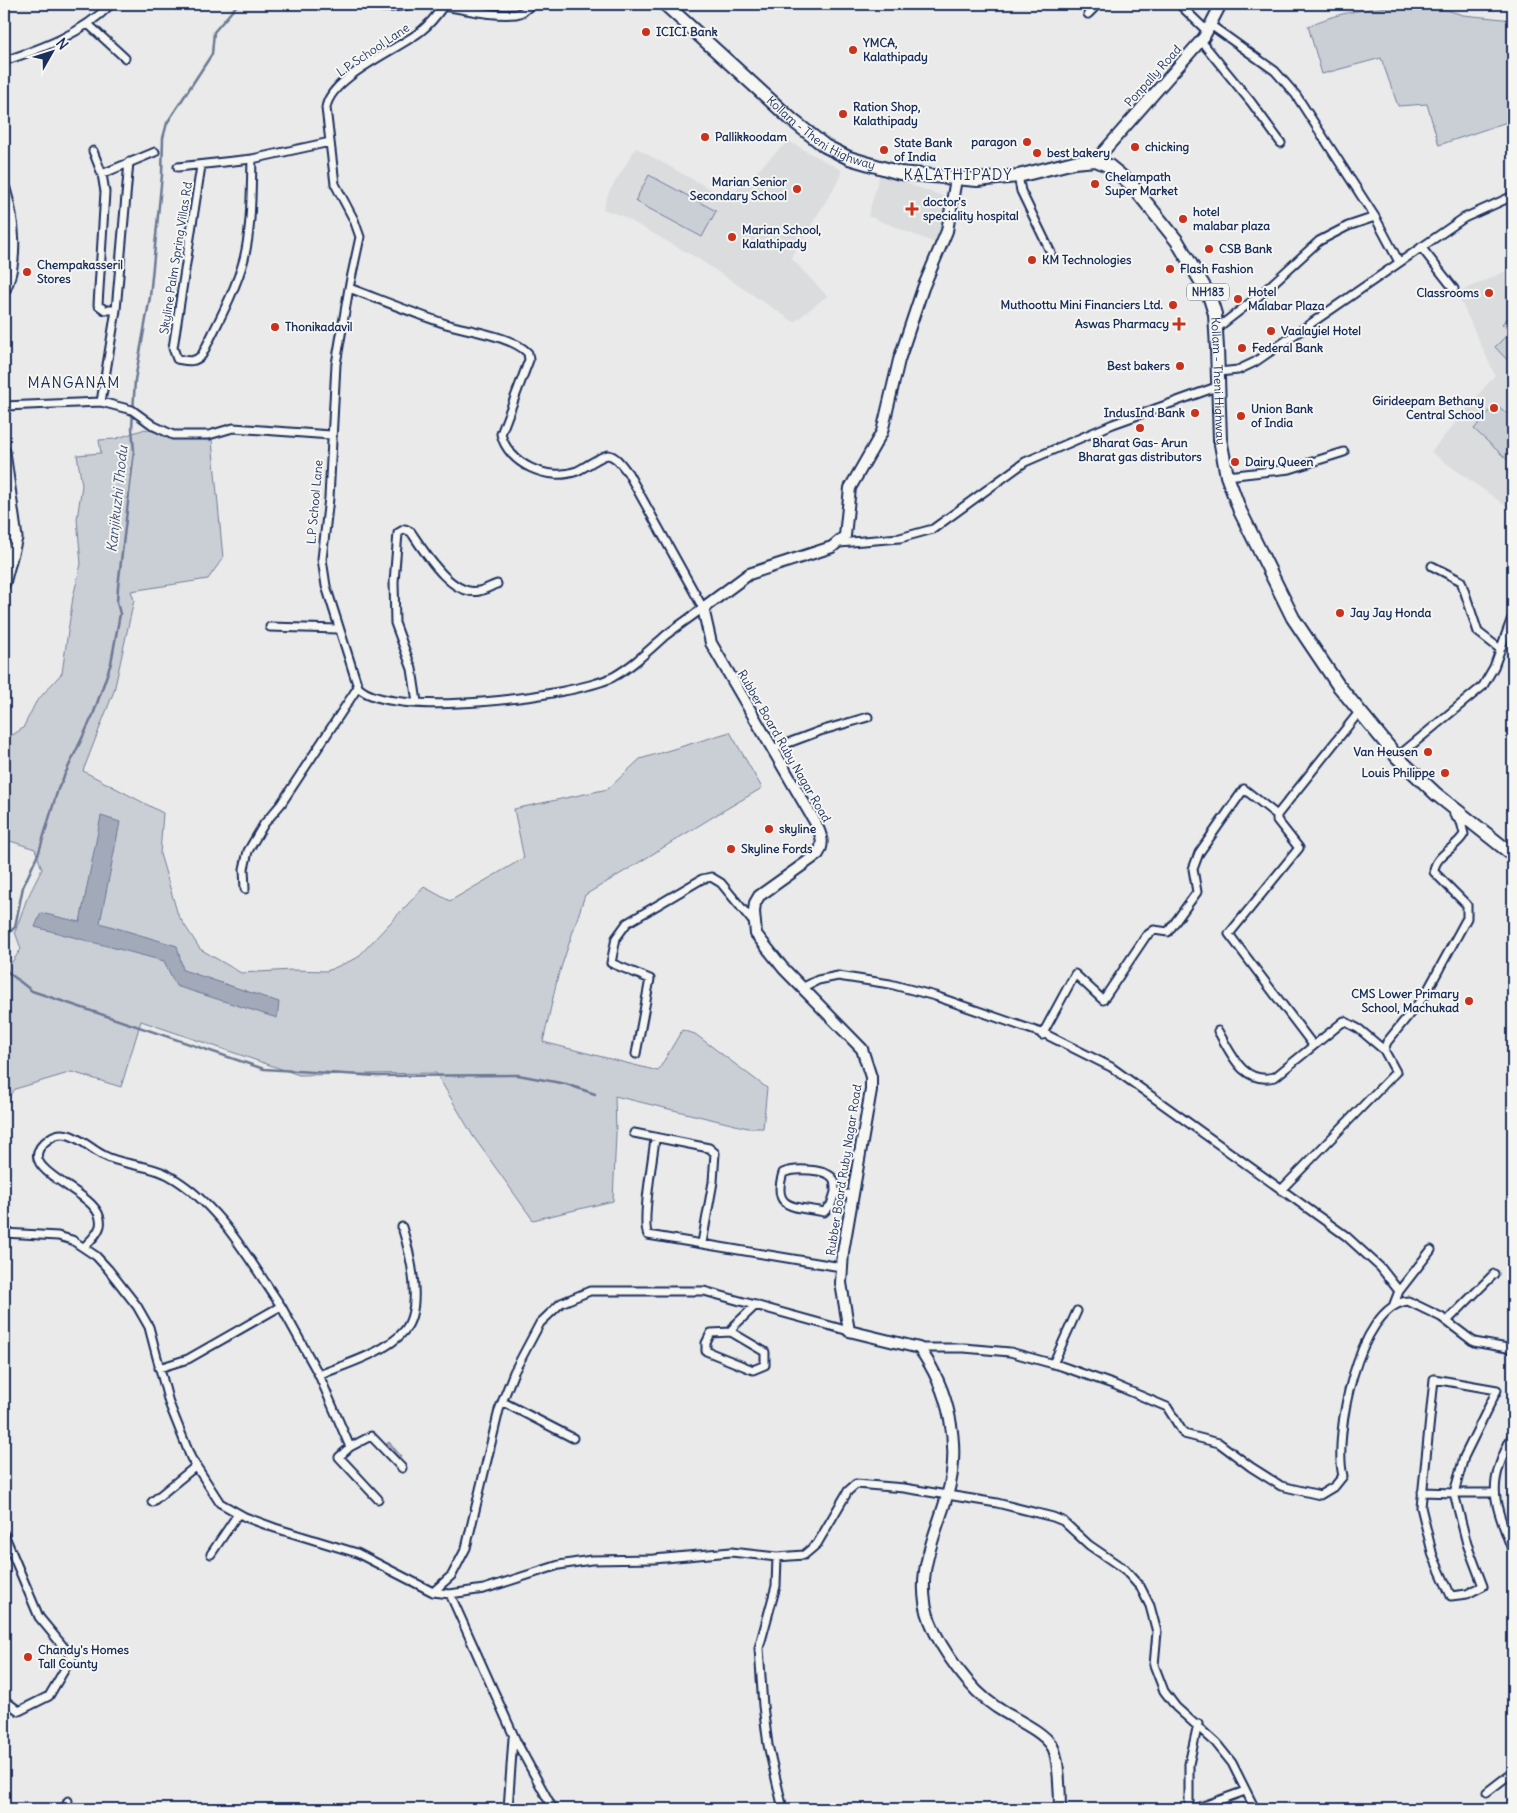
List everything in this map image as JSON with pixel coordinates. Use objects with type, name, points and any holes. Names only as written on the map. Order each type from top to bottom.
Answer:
[{"type":"highway","name":"Kollam - Theni Highway","points":[[665,4],[792,120],[836,152],[865,164],[900,173],[978,180],[1018,176],[1074,162],[1096,160],[1109,166],[1131,184],[1193,264],[1209,295],[1216,329],[1220,439],[1227,476],[1240,511],[1293,618],[1338,685],[1397,757],[1436,794],[1513,855]]},
{"type":"main road","name":"Ponpally Road","points":[[1096,160],[1201,41],[1210,29],[1222,4]]},
{"type":"main road","points":[[703,608],[749,574],[818,552],[839,543],[845,536],[848,526],[848,498],[854,479],[882,432],[899,360],[923,288],[946,231],[956,179]]},
{"type":"main road","points":[[4,188],[10,209],[12,232],[10,268],[4,290]]},
{"type":"main road","points":[[4,452],[16,538],[4,583]]},
{"type":"main road","name":"Rubber Board Ruby Nagar Road","points":[[703,608],[711,644],[820,831],[823,847],[818,854],[759,896],[755,903],[756,934],[802,988],[862,1050],[867,1062],[870,1090],[841,1267],[843,1299],[849,1331]]},
{"type":"main road","points":[[849,1331],[919,1348],[936,1375],[948,1414],[954,1463],[947,1495],[925,1566],[923,1589],[927,1612],[949,1655],[968,1683],[994,1706],[1044,1738],[1053,1746],[1057,1762],[1060,1809]]},
{"type":"street","points":[[4,61],[55,42],[88,24],[111,4]]},
{"type":"street","name":"L.P School Lane","points":[[374,4],[386,8],[410,4],[444,5],[504,14],[524,11],[532,4]]},
{"type":"street","points":[[1088,14],[1098,4]]},
{"type":"street","points":[[1179,4],[1210,29],[1271,68],[1296,95],[1376,217],[1399,262]]},
{"type":"street","name":"L.P School Lane","points":[[358,687],[338,629],[323,573],[322,559],[329,498],[336,364],[360,237],[354,220],[335,184],[326,108],[327,98],[332,91],[357,72],[422,30],[444,5]]},
{"type":"street","points":[[88,24],[125,58]]},
{"type":"street","points":[[1201,41],[1251,102],[1281,143]]},
{"type":"street","points":[[178,167],[252,159],[330,142]]},
{"type":"street","points":[[93,151],[102,174],[105,213],[98,305],[106,310],[116,310]]},
{"type":"street","points":[[102,174],[155,152]]},
{"type":"street","name":"Skyline Palm Spring Villas Rd","points":[[201,166],[172,348],[177,359],[189,362],[196,360],[202,355],[234,286],[244,259],[251,212],[252,159]]},
{"type":"street","points":[[101,402],[116,310],[129,162]]},
{"type":"street","points":[[1018,176],[1021,190],[1051,253]]},
{"type":"street","points":[[1219,372],[1238,370],[1255,362],[1464,218],[1513,196]]},
{"type":"street","points":[[1216,329],[1260,295],[1319,241],[1348,226],[1376,217]]},
{"type":"street","points":[[1421,247],[1454,289]]},
{"type":"street","points":[[245,889],[244,868],[248,851],[264,824],[281,804],[358,687],[374,698],[416,702],[522,698],[595,684],[624,670],[703,608],[628,473],[614,458],[608,455],[603,456],[576,471],[562,474],[545,473],[518,460],[504,447],[501,434],[529,360],[528,353],[524,348],[445,323],[349,288]]},
{"type":"street","points":[[839,543],[900,538],[932,529],[1025,462],[1113,424],[1218,386]]},
{"type":"street","points":[[4,406],[101,402],[132,410],[154,426],[174,435],[209,435],[234,428],[331,435]]},
{"type":"street","points":[[1227,476],[1290,469],[1344,452]]},
{"type":"street","points":[[416,702],[412,669],[395,623],[394,582],[398,533],[405,529],[411,532],[445,578],[463,590],[478,592],[497,584]]},
{"type":"street","points":[[1432,566],[1461,581],[1478,632],[1500,649]]},
{"type":"street","points":[[1397,757],[1477,693],[1489,677],[1513,614]]},
{"type":"street","points":[[270,627],[338,629]]},
{"type":"street","points":[[1313,1045],[1229,934],[1299,848],[1277,820],[1277,814],[1360,711]]},
{"type":"street","points":[[772,749],[820,731],[868,717]]},
{"type":"street","points":[[1042,1035],[1075,974],[1103,1000],[1146,936],[1154,930],[1168,932],[1196,892],[1193,869],[1199,853],[1244,789],[1277,814]]},
{"type":"street","points":[[1384,1050],[1398,1026],[1425,995],[1467,918],[1467,905],[1434,872],[1434,867],[1440,858],[1464,834],[1461,822],[1436,794]]},
{"type":"street","points":[[636,1054],[650,979],[611,963],[616,938],[627,924],[702,879],[711,877],[721,883],[755,923]]},
{"type":"street","points":[[802,988],[818,980],[838,976],[890,984],[935,996],[1042,1035],[1047,1035],[1112,1067],[1362,1248],[1399,1291]]},
{"type":"street","points":[[1218,1032],[1233,1057],[1243,1069],[1248,1074],[1261,1080],[1275,1077],[1344,1021],[1360,1029],[1384,1050],[1396,1072],[1282,1190]]},
{"type":"street","points":[[84,1247],[94,1237],[100,1226],[99,1216],[90,1203],[41,1168],[37,1158],[38,1150],[50,1138],[60,1133],[70,1134],[105,1156],[167,1174],[190,1190],[228,1227],[282,1306],[319,1375],[350,1448]]},
{"type":"street","points":[[634,1133],[655,1139],[709,1148],[715,1154],[713,1182],[702,1243]]},
{"type":"street","points":[[655,1139],[646,1231],[648,1235],[841,1267]]},
{"type":"street","points":[[790,1169],[799,1169],[828,1174],[834,1180],[835,1192],[831,1205],[824,1212],[787,1205],[780,1198],[778,1188],[783,1173],[790,1169]]},
{"type":"street","points":[[835,1192],[852,1195]]},
{"type":"street","points":[[319,1375],[392,1342],[405,1330],[411,1318],[414,1291],[410,1256],[402,1227]]},
{"type":"street","points":[[4,1233],[58,1236],[84,1247],[108,1269],[149,1327],[170,1403],[196,1466],[220,1503],[238,1514],[275,1528],[348,1549],[433,1592],[450,1594],[484,1589],[560,1565],[576,1562],[732,1552],[795,1557],[811,1551],[848,1491],[856,1484],[904,1488],[997,1503],[1063,1521],[1089,1545],[1124,1569],[1141,1588],[1150,1606],[1157,1632],[1154,1665],[1157,1678],[1176,1707],[1198,1724],[1232,1763],[1254,1807]]},
{"type":"street","points":[[919,1348],[964,1348],[1010,1352],[1053,1364],[1161,1404],[1171,1411],[1180,1430],[1184,1434],[1219,1443],[1280,1486],[1320,1495],[1335,1486],[1343,1476],[1340,1465],[1340,1445],[1358,1360],[1371,1329],[1394,1304],[1399,1291],[1431,1250]]},
{"type":"street","points":[[1447,1321],[1494,1274]]},
{"type":"street","points":[[433,1592],[452,1575],[466,1548],[503,1402],[522,1355],[540,1323],[561,1304],[590,1291],[704,1291],[849,1331]]},
{"type":"street","points":[[1394,1304],[1408,1300],[1447,1321],[1474,1342],[1513,1349]]},
{"type":"street","points":[[731,1332],[735,1325],[756,1304]]},
{"type":"street","points":[[159,1368],[188,1359],[282,1306]]},
{"type":"street","points":[[1053,1364],[1077,1310]]},
{"type":"street","points":[[731,1332],[765,1352],[765,1365],[753,1370],[706,1351],[706,1343],[711,1333],[731,1332]]},
{"type":"street","points":[[1434,1379],[1497,1390],[1464,1457],[1454,1493],[1468,1544],[1483,1586],[1467,1594],[1450,1596],[1433,1556],[1424,1528],[1421,1507],[1434,1379]]},
{"type":"street","points":[[503,1402],[573,1438]]},
{"type":"street","points":[[1513,1434],[1494,1478],[1494,1493],[1513,1552]]},
{"type":"street","points":[[378,1499],[339,1457],[371,1436],[402,1468]]},
{"type":"street","points":[[152,1502],[196,1466]]},
{"type":"street","points":[[1422,1492],[1494,1493]]},
{"type":"street","points":[[211,1554],[238,1514]]},
{"type":"street","points":[[4,1534],[39,1617],[72,1658],[49,1696],[19,1711],[4,1700]]},
{"type":"street","points":[[778,1557],[776,1586],[759,1648],[762,1706],[768,1745],[784,1809]]},
{"type":"street","points":[[450,1594],[514,1735],[553,1809]]},
{"type":"street","points":[[1189,1809],[1189,1764],[1198,1724]]},
{"type":"street","points":[[508,1809],[514,1735]]},
{"type":"street","points":[[1486,1792],[1513,1772]]},
{"type":"street","points":[[1195,1809],[1246,1791]]},
{"type":"street","points":[[65,1809],[68,1801]]},
{"type":"shaded area","points":[[1434,6],[1463,15],[1513,20],[1513,120],[1439,145],[1427,104],[1398,106],[1381,58],[1322,74],[1308,26],[1324,19],[1355,11],[1385,7]]},
{"type":"shaded area","name":"Marian School, Kalathipady","points":[[788,141],[841,170],[840,178],[791,258],[827,296],[794,322],[697,258],[622,216],[603,209],[609,192],[636,148],[728,199]]},
{"type":"shaded area","name":"doctor's speciality hospital","points":[[880,174],[957,201],[940,245],[868,216]]},
{"type":"shaded area","points":[[649,175],[716,211],[702,237],[635,201]]},
{"type":"shaded area","points":[[1513,268],[1513,511],[1431,452],[1495,375],[1457,293]]},
{"type":"shaded area","points":[[1513,312],[1513,366],[1495,347],[1510,332],[1502,324]]},
{"type":"shaded area","points":[[1496,404],[1513,419],[1513,465],[1474,429]]},
{"type":"shaded area","points":[[145,429],[178,439],[212,440],[223,558],[208,579],[131,591],[134,600],[114,691],[83,771],[163,813],[160,854],[178,915],[200,949],[241,973],[292,970],[327,971],[357,958],[424,887],[450,901],[524,858],[514,809],[608,789],[640,759],[730,732],[762,788],[585,895],[557,980],[543,1042],[658,1071],[682,1030],[695,1034],[767,1088],[763,1128],[748,1128],[615,1096],[616,1134],[613,1201],[533,1220],[473,1136],[436,1073],[299,1075],[141,1021],[121,1087],[72,1072],[15,1089],[4,1102],[4,963],[12,962],[21,949],[15,932],[26,901],[42,869],[35,849],[4,839],[4,745],[8,738],[23,728],[36,702],[62,673],[73,597],[81,564],[77,519],[82,485],[77,455],[101,453],[99,440],[115,439]]},
{"type":"water","points":[[101,816],[120,822],[100,923],[177,946],[183,970],[279,1002],[277,1018],[176,986],[164,961],[35,927],[41,913],[80,922]]},
{"type":"water","points":[[389,1442],[401,1456],[393,1463],[380,1449]]},
{"type":"waterway","name":"Kanjikuzhi Thodu","points":[[4,938],[15,927],[23,887],[39,852],[58,789],[93,715],[111,663],[120,614],[117,602],[134,451],[132,428],[135,380],[150,297],[162,175],[163,138],[167,123],[212,54],[214,32],[238,4]]},
{"type":"waterway","points":[[4,969],[32,991],[264,1069],[377,1076],[518,1075],[566,1084],[595,1094]]},
{"type":"place","name":"ICICI Bank","points":[[646,32]]},
{"type":"place","name":"YMCA, Kalathipady","points":[[853,50]]},
{"type":"place","name":"Ration Shop, Kalathipady","points":[[843,114]]},
{"type":"place","name":"Pallikkoodam","points":[[705,137]]},
{"type":"place","name":"paragon","points":[[1027,142]]},
{"type":"place","name":"chicking","points":[[1135,147]]},
{"type":"place","name":"State Bank of India","points":[[884,150]]},
{"type":"place","name":"best bakery","points":[[1037,153]]},
{"type":"place","name":"Chelampath Super Market","points":[[1095,184]]},
{"type":"place","name":"Marian Senior Secondary School","points":[[797,189]]},
{"type":"place","name":"doctor's speciality hospital","points":[[912,209]]},
{"type":"place","name":"hotel malabar plaza","points":[[1183,219]]},
{"type":"place","name":"Marian School, Kalathipady","points":[[732,237]]},
{"type":"place","name":"CSB Bank","points":[[1209,249]]},
{"type":"place","name":"KM Technologies","points":[[1032,260]]},
{"type":"place","name":"Flash Fashion","points":[[1170,269]]},
{"type":"place","name":"Chempakasseril Stores","points":[[27,272]]},
{"type":"place","name":"Classrooms","points":[[1489,293]]},
{"type":"place","name":"Hotel Malabar Plaza","points":[[1238,299]]},
{"type":"place","name":"Muthoottu Mini Financiers Ltd.","points":[[1173,305]]},
{"type":"place","name":"Aswas Pharmacy","points":[[1179,324]]},
{"type":"place","name":"Thonikadavil","points":[[275,327]]},
{"type":"place","name":"Vaalayiel Hotel","points":[[1271,331]]},
{"type":"place","name":"Federal Bank","points":[[1242,348]]},
{"type":"place","name":"Best bakers","points":[[1180,366]]},
{"type":"place","name":"Girideepam Bethany Central School","points":[[1494,408]]},
{"type":"place","name":"IndusInd Bank","points":[[1195,413]]},
{"type":"place","name":"Union Bank of India","points":[[1241,416]]},
{"type":"place","name":"Bharat Gas- Arun Bharat gas distributors","points":[[1140,428]]},
{"type":"place","name":"Dairy Queen","points":[[1235,462]]},
{"type":"place","name":"Jay Jay Honda","points":[[1340,613]]},
{"type":"place","name":"Van Heusen","points":[[1428,752]]},
{"type":"place","name":"Louis Philippe","points":[[1445,773]]},
{"type":"place","name":"skyline","points":[[769,829]]},
{"type":"place","name":"Skyline Fords","points":[[731,849]]},
{"type":"place","name":"CMS Lower Primary School, Machukad","points":[[1469,1001]]},
{"type":"place","name":"Chandy's Homes Tall County","points":[[28,1657]]},
{"type":"district","name":"KALATHIPADY","points":[[958,175]]},
{"type":"district","name":"MANGANAM","points":[[74,383]]}]
